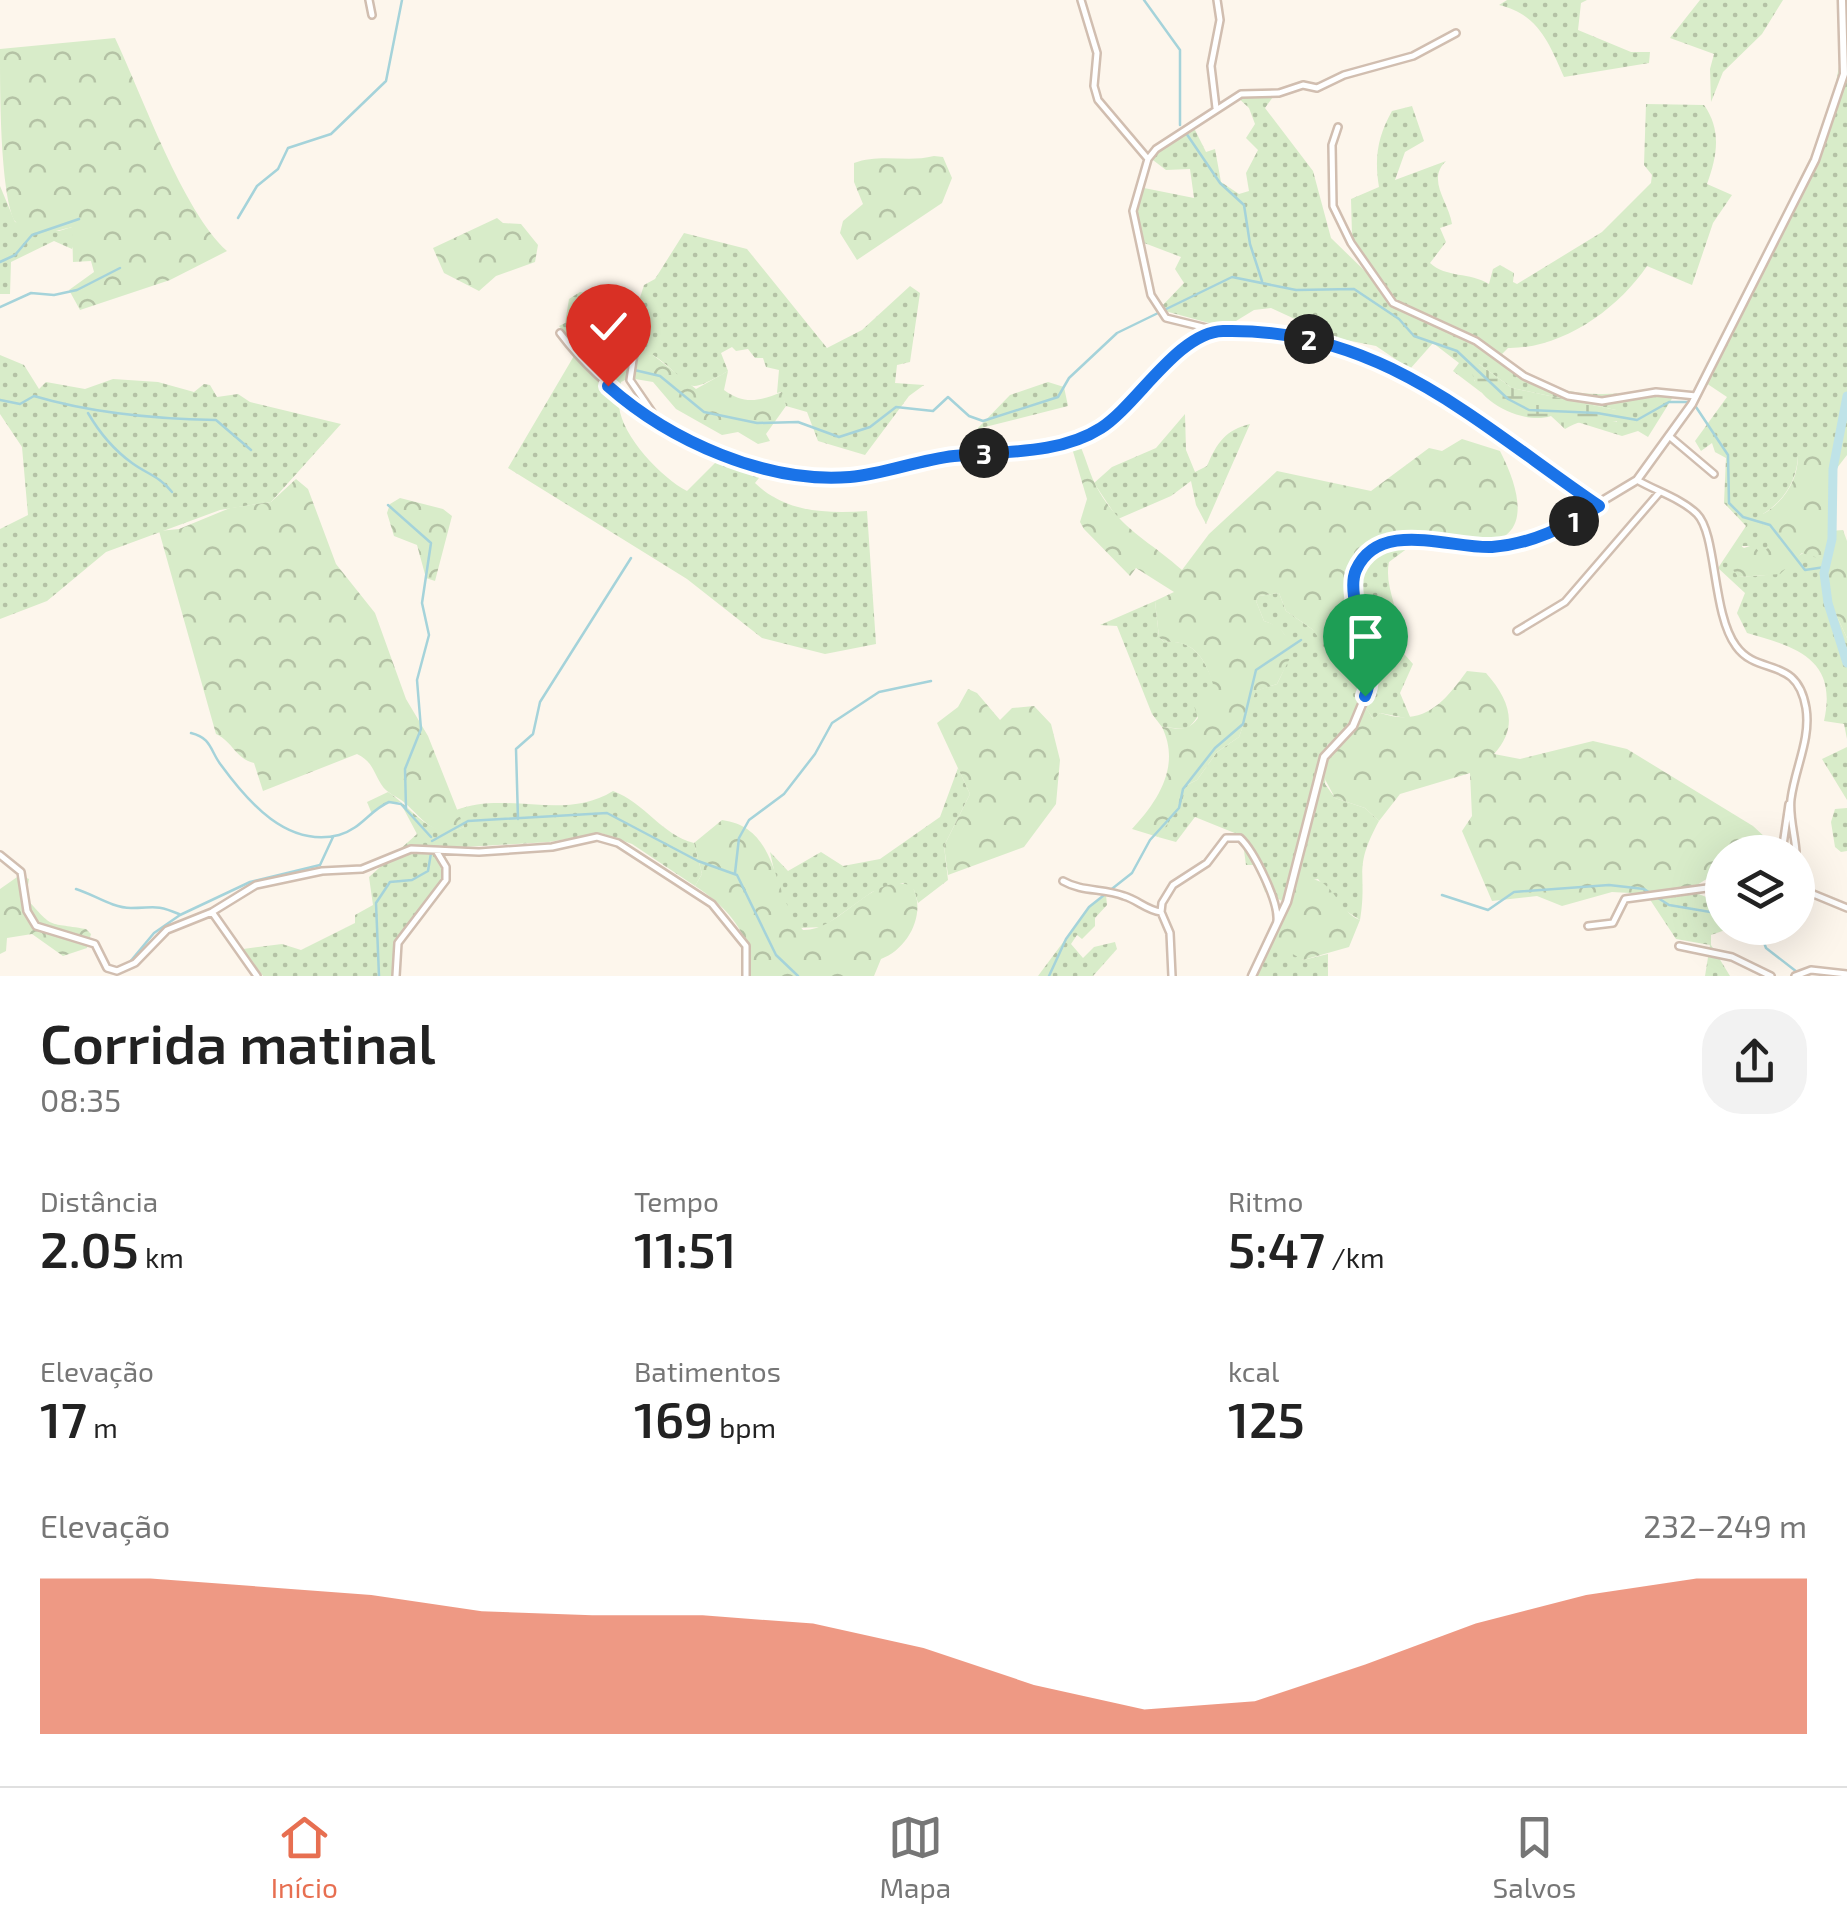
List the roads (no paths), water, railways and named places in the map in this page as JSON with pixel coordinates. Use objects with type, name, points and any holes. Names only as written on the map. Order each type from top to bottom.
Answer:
[{"type":"street","points":[[369,0],[372,15]]},
{"type":"street","points":[[1081,0],[1097,54],[1095,92],[1148,158]]},
{"type":"street","points":[[1216,108],[1211,66],[1220,20],[1218,0]]},
{"type":"street","points":[[1252,976],[1287,902],[1324,756],[1353,726],[1370,685],[1363,653],[1364,624],[1352,590],[1354,574],[1365,556],[1386,545],[1416,540],[1492,547],[1528,540],[1599,506],[1637,480],[1696,396],[1794,207],[1831,122],[1844,74],[1842,0]]},
{"type":"street","points":[[1456,33],[1395,63],[1344,75],[1318,88],[1250,92],[1216,108],[1148,158],[1133,211],[1151,294],[1166,318],[1219,331],[1306,338],[1384,362],[1480,421],[1599,506]]},
{"type":"street","points":[[1338,127],[1332,145],[1333,206],[1352,243],[1394,303],[1476,341],[1524,376],[1568,396],[1602,401],[1656,392],[1696,396]]},
{"type":"street","points":[[608,320],[635,347],[630,380],[657,420]]},
{"type":"street","points":[[560,333],[608,386],[657,420],[700,443],[780,474],[818,479],[861,476],[928,459],[1072,442],[1098,430],[1184,350],[1219,331]]},
{"type":"street","points":[[1670,436],[1714,474]]},
{"type":"street","points":[[1637,480],[1702,520],[1713,581],[1733,644],[1742,654],[1785,670],[1802,694],[1807,723],[1783,835]]},
{"type":"street","points":[[1517,631],[1565,602],[1659,493]]},
{"type":"street","points":[[1791,796],[1794,835]]},
{"type":"street","points":[[1161,912],[1173,885],[1207,863],[1221,841],[1235,836],[1244,841],[1269,888],[1278,911],[1275,930]]},
{"type":"street","points":[[0,855],[22,875],[27,911],[36,926],[95,944],[110,970],[135,963],[173,926],[212,912],[266,882],[362,869],[411,849],[544,848],[597,837],[618,843],[712,904],[746,946],[746,976]]},
{"type":"street","points":[[396,976],[398,943],[448,876],[435,850]]},
{"type":"street","points":[[1063,881],[1078,889],[1094,888],[1128,896],[1161,912],[1170,933],[1172,976]]},
{"type":"street","points":[[1588,926],[1613,923],[1625,899],[1705,888]]},
{"type":"street","points":[[1815,895],[1847,908]]},
{"type":"street","points":[[212,912],[258,976]]},
{"type":"street","points":[[1679,946],[1732,957],[1771,976]]},
{"type":"street","points":[[1796,976],[1811,970],[1847,974]]},
{"type":"waterway","points":[[238,218],[257,186],[278,169],[288,148],[331,134],[386,81],[402,0]]},
{"type":"waterway","points":[[1144,0],[1180,50],[1180,125]]},
{"type":"waterway","points":[[1186,133],[1220,183],[1244,205],[1250,244],[1262,281]]},
{"type":"waterway","points":[[0,262],[15,255],[32,235],[79,219]]},
{"type":"waterway","points":[[0,307],[31,293],[54,295],[77,290],[120,268]]},
{"type":"waterway","points":[[579,307],[590,316],[606,352],[630,369],[660,376],[704,412],[757,423],[798,422],[839,437],[870,427],[896,407],[933,411],[948,397],[969,416],[983,421],[1058,397],[1069,378],[1117,333],[1232,277],[1296,290],[1354,289],[1399,319],[1414,336],[1457,351],[1508,399],[1529,410],[1597,413],[1637,420],[1669,402],[1689,402]]},
{"type":"waterway","points":[[0,400],[20,404],[34,396],[124,414],[216,420],[251,450]]},
{"type":"waterway","points":[[1847,396],[1833,469],[1832,539],[1824,573],[1828,603],[1847,663]]},
{"type":"waterway","points":[[1696,407],[1728,455],[1729,503],[1743,517],[1770,525],[1805,570],[1825,567]]},
{"type":"waterway","points":[[88,413],[119,452],[172,492]]},
{"type":"waterway","points":[[388,505],[431,543],[422,603],[429,635],[417,680],[421,729],[405,769],[406,808]]},
{"type":"waterway","points":[[518,819],[516,749],[533,734],[540,702],[631,558]]},
{"type":"waterway","points":[[1049,976],[1066,939],[1089,907],[1132,873],[1150,840],[1179,808],[1183,789],[1215,748],[1243,724],[1256,670],[1301,640]]},
{"type":"waterway","points":[[735,873],[739,838],[749,820],[784,794],[815,754],[832,723],[879,692],[931,681]]},
{"type":"waterway","points":[[191,733],[207,742],[256,807],[302,835],[339,835],[389,802],[401,804],[431,837]]},
{"type":"waterway","points":[[432,841],[468,821],[607,813],[698,861],[737,875],[776,955],[798,976]]},
{"type":"waterway","points":[[129,963],[154,933],[180,915],[250,882],[320,865],[333,837]]},
{"type":"waterway","points":[[379,976],[376,903],[390,882],[412,880],[428,871],[431,853]]},
{"type":"waterway","points":[[1442,895],[1488,910],[1514,892],[1609,885],[1644,889],[1669,905],[1705,911]]},
{"type":"waterway","points":[[76,889],[117,906],[160,908],[179,914]]},
{"type":"waterway","points":[[1765,945],[1797,972]]}]
